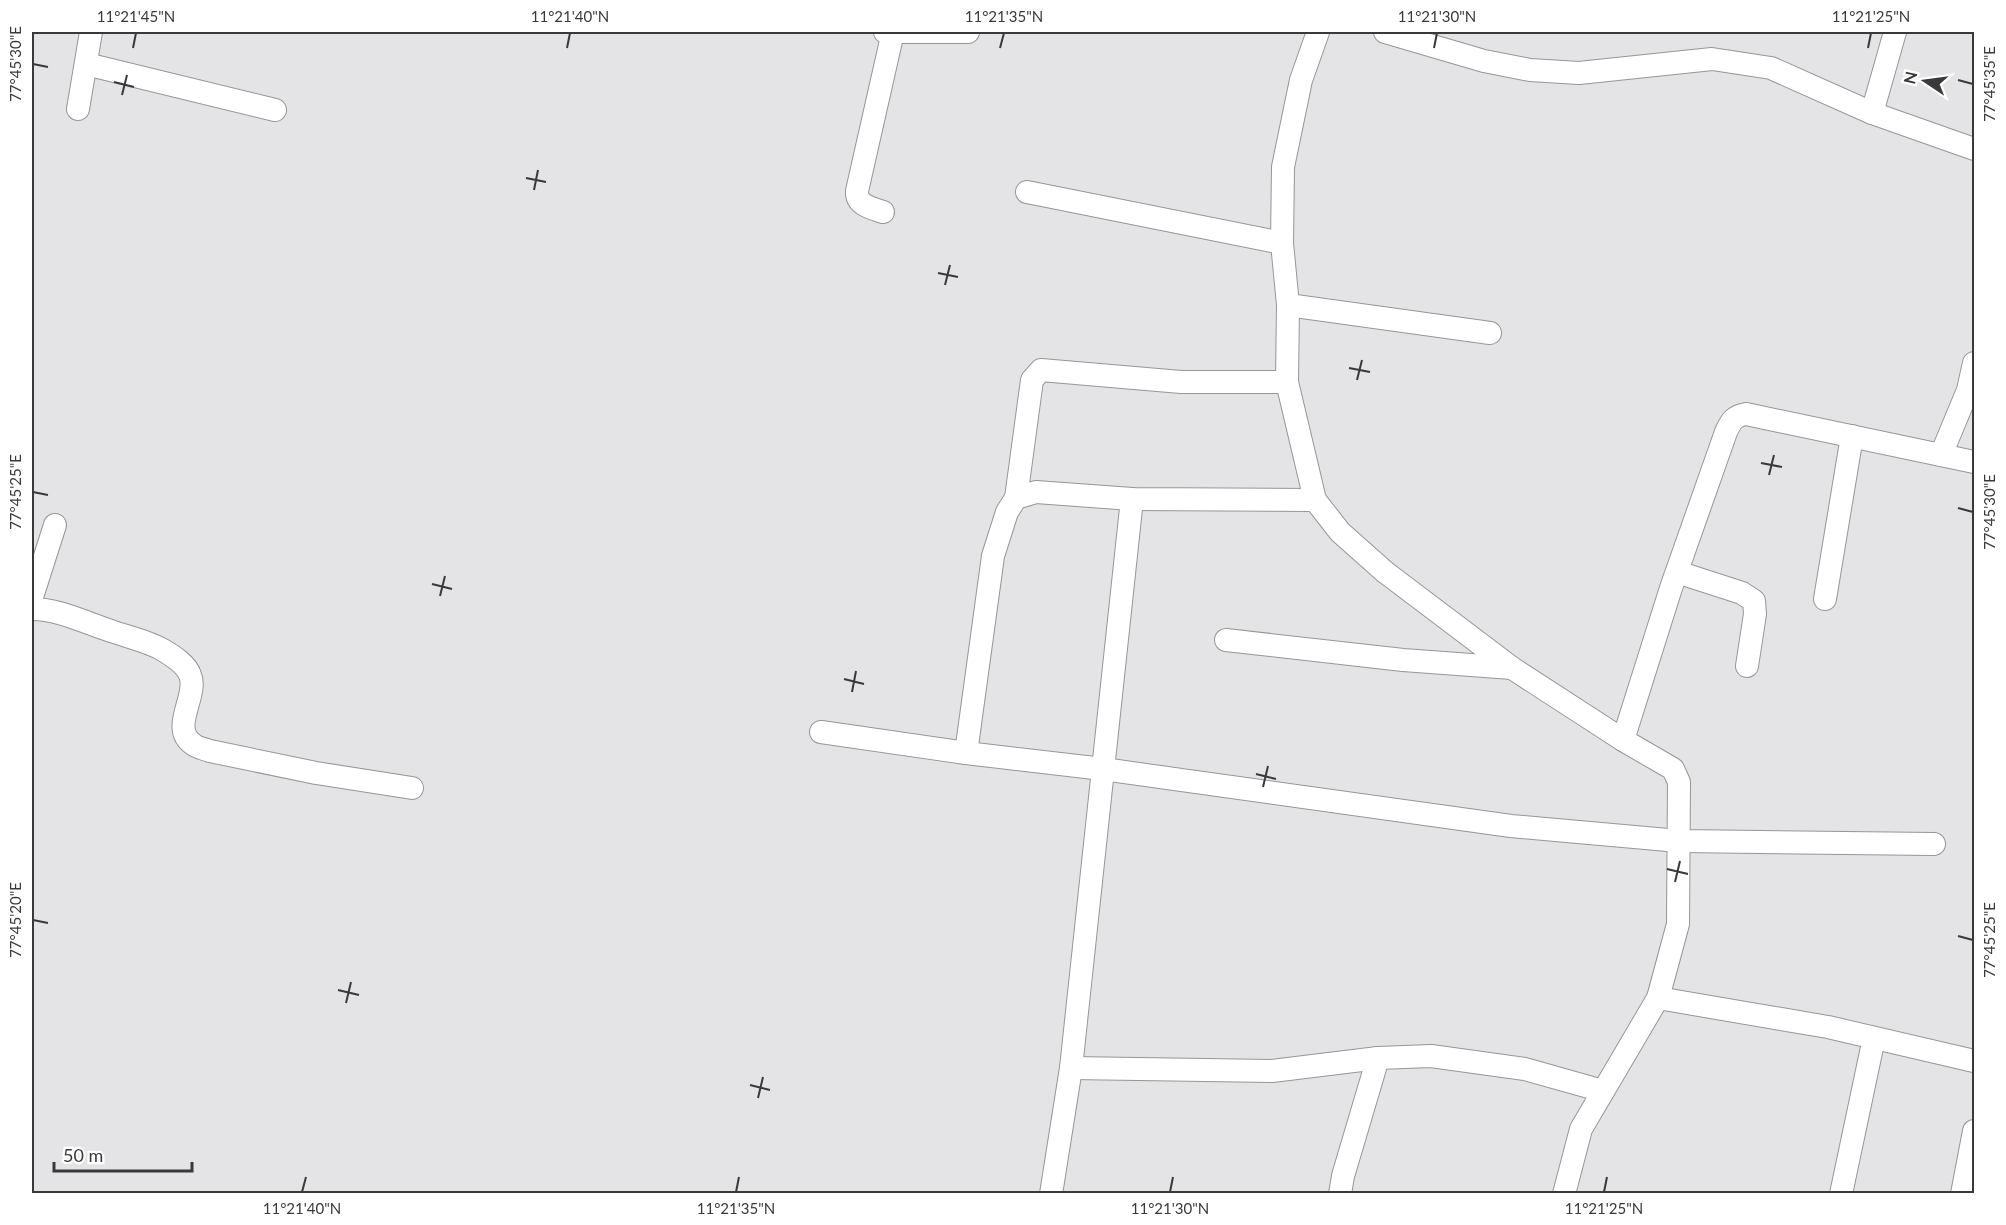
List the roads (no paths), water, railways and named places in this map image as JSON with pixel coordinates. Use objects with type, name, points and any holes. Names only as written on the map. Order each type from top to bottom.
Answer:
[{"type":"street","points":[[78,109],[91,32]]},
{"type":"street","points":[[885,32],[968,32]]},
{"type":"street","points":[[883,212],[860,202],[857,191],[893,32]]},
{"type":"street","points":[[1318,32],[1301,80],[1283,167],[1282,243],[1288,305],[1287,382],[1315,500],[1340,532],[1385,572],[1512,668],[1623,740],[1673,769],[1679,782],[1678,924],[1658,998],[1581,1129],[1564,1194]]},
{"type":"street","points":[[1385,32],[1484,61],[1530,70],[1579,73],[1712,59],[1771,68],[1872,113],[1974,149]]},
{"type":"street","points":[[1872,113],[1895,32]]},
{"type":"street","points":[[86,64],[275,110]]},
{"type":"street","points":[[1027,192],[1282,243]]},
{"type":"street","points":[[1288,305],[1490,333]]},
{"type":"street","points":[[1941,455],[1968,390],[1974,363]]},
{"type":"street","points":[[966,753],[993,556],[1007,512],[1016,498],[1032,380],[1041,370],[1180,382],[1287,382]]},
{"type":"street","points":[[1623,740],[1726,432],[1730,421],[1736,415],[1746,414],[1974,462]]},
{"type":"street","points":[[1825,599],[1852,436]]},
{"type":"street","points":[[1016,498],[1036,492],[1131,499],[1315,500]]},
{"type":"street","points":[[1051,1194],[1071,1068],[1131,499]]},
{"type":"street","points":[[32,597],[38,554],[55,525]]},
{"type":"street","points":[[1677,573],[1742,592],[1754,601],[1755,614],[1747,666]]},
{"type":"street","points":[[32,609],[54,612],[144,642],[163,650],[186,666],[191,676],[192,687],[184,728],[186,737],[193,745],[210,751],[315,772],[412,788]]},
{"type":"street","points":[[1226,640],[1403,660],[1512,668]]},
{"type":"street","points":[[821,732],[1511,826],[1679,841],[1934,843]]},
{"type":"street","points":[[1658,998],[1817,1025],[1974,1061]]},
{"type":"street","points":[[1841,1194],[1874,1038]]},
{"type":"street","points":[[1071,1068],[1272,1071],[1378,1058],[1431,1056],[1525,1069],[1603,1091]]},
{"type":"street","points":[[1340,1194],[1343,1176],[1378,1058]]},
{"type":"street","points":[[1962,1194],[1974,1131]]}]
